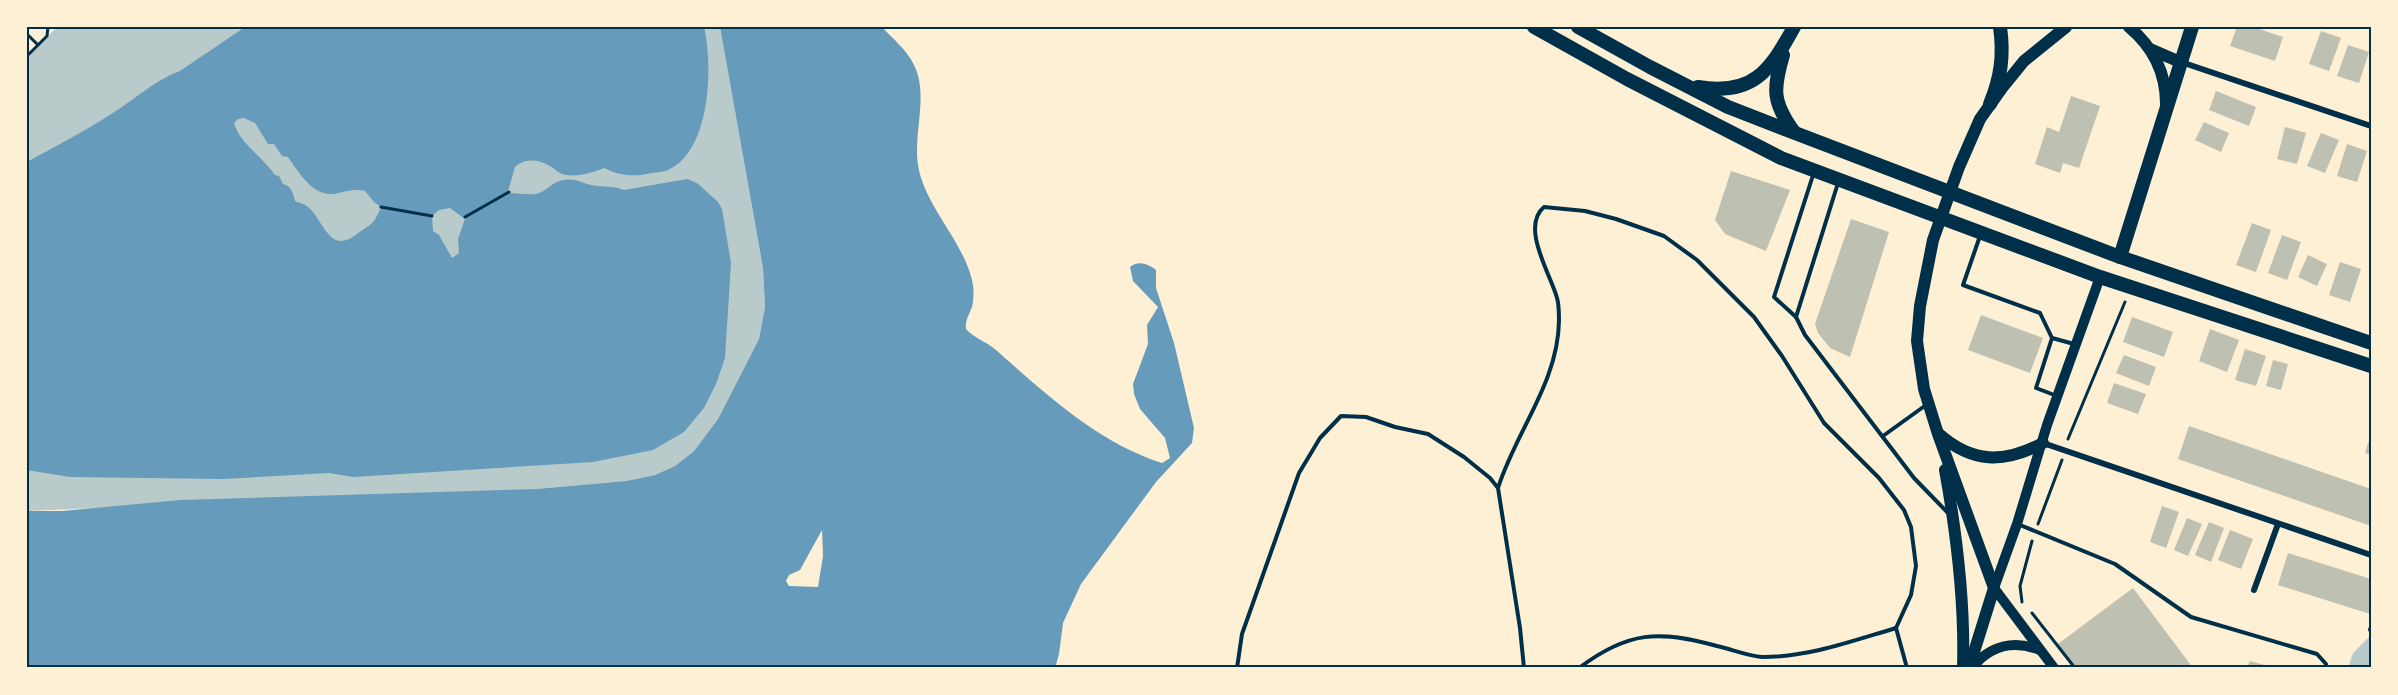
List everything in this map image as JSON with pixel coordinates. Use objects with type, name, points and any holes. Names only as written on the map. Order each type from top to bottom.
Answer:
[{"type":"highway","points":[[1534,27],[1781,158],[2100,277],[2371,366]]},
{"type":"highway","points":[[1578,27],[1728,107],[2120,257],[2371,343]]},
{"type":"highway","points":[[1990,104],[2001,69],[2000,27]]},
{"type":"highway","points":[[2120,257],[2192,27]]},
{"type":"highway","points":[[1687,85],[1718,90],[1748,84],[1772,65],[1791,33]]},
{"type":"highway","points":[[1791,33],[1778,73],[1777,104],[1780,114],[1795,133]]},
{"type":"main road","points":[[2054,668],[1994,588],[1938,434],[1919,365],[1917,341],[1925,276],[1933,240],[1969,142],[1990,104],[2024,61],[2066,27]]},
{"type":"main road","points":[[2129,27],[2148,48],[2162,70],[2166,87],[2166,108]]},
{"type":"main road","points":[[2148,48],[2180,62]]},
{"type":"main road","points":[[1970,668],[2057,396],[2100,277]]},
{"type":"main road","points":[[1938,434],[1954,447],[1970,454],[1991,458],[2008,458],[2043,443]]},
{"type":"main road","points":[[1938,434],[1959,561],[1964,621],[1963,668]]},
{"type":"main road","points":[[1970,668],[1984,655],[2009,645],[2021,644],[2040,651]]},
{"type":"street","points":[[2180,62],[2371,126]]},
{"type":"street","points":[[2043,443],[2371,555]]},
{"type":"street","points":[[2254,590],[2278,524]]},
{"type":"lane","points":[[1815,170],[1774,297],[1796,317],[1805,335],[1914,478],[1953,519]]},
{"type":"lane","points":[[1796,317],[1839,180]]},
{"type":"lane","points":[[1498,488],[1517,441],[1535,408],[1556,349],[1559,321],[1558,299],[1537,244],[1535,222],[1538,212],[1544,207],[1585,212],[1616,219],[1664,236],[1697,260],[1754,317],[1782,356],[1824,423],[1880,478],[1904,510],[1911,527],[1916,566],[1911,595],[1896,628],[1907,668]]},
{"type":"lane","points":[[1981,233],[1963,285],[2040,313],[2052,338],[2036,388],[2057,396]]},
{"type":"lane","points":[[2052,338],[2076,345]]},
{"type":"lane","points":[[1883,436],[1929,403]]},
{"type":"lane","points":[[1237,668],[1246,624],[1299,473],[1320,438],[1341,417],[1366,417],[1395,427],[1428,434],[1464,457],[1490,478],[1498,488],[1524,668]]},
{"type":"lane","points":[[2017,524],[2115,564],[2191,617],[2317,654],[2326,664],[2326,668]]},
{"type":"lane","points":[[1579,668],[1602,651],[1638,636],[1667,635],[1760,657],[1829,649],[1896,628]]},
{"type":"path","points":[[27,56],[47,36],[48,27]]},
{"type":"path","points":[[27,34],[38,45]]},
{"type":"path","points":[[465,217],[509,192]]},
{"type":"path","points":[[381,207],[432,216]]},
{"type":"path","points":[[2075,668],[2021,601],[2020,586],[2035,532],[2070,433],[2125,302]]},
{"type":"shaded area","points":[[57,27],[720,27],[763,268],[765,307],[759,339],[718,419],[694,451],[675,466],[655,475],[626,481],[536,489],[27,511],[27,58]]},
{"type":"shaded area","points":[[2371,635],[2371,668],[2348,668],[2353,653]]},
{"type":"water","points":[[245,27],[704,27],[708,62],[706,104],[694,143],[684,158],[666,171],[633,175],[616,173],[604,168],[594,172],[567,175],[541,162],[527,161],[515,167],[508,191],[536,194],[557,182],[568,180],[624,190],[687,179],[697,183],[718,202],[722,209],[731,263],[725,358],[704,408],[684,432],[653,450],[593,462],[353,477],[329,473],[223,479],[70,477],[27,470],[27,162],[92,126],[154,85],[180,71]],"holes":[[[244,118],[255,123],[268,144],[274,144],[282,156],[288,157],[312,187],[325,194],[352,190],[365,191],[381,207],[374,221],[348,240],[333,239],[314,213],[304,204],[295,201],[290,188],[283,184],[279,176],[275,175],[246,144],[234,123]],[[450,208],[465,219],[458,239],[459,253],[452,258],[439,235],[433,231],[432,216],[439,210]]]},
{"type":"water","points":[[720,27],[882,27],[908,54],[918,77],[921,101],[917,140],[918,165],[928,194],[960,250],[972,280],[973,301],[966,329],[992,347],[1053,400],[1094,430],[1138,454],[1162,463],[1170,458],[1165,438],[1140,409],[1133,384],[1148,344],[1147,325],[1158,307],[1133,281],[1130,267],[1143,264],[1156,270],[1156,288],[1174,343],[1194,428],[1192,443],[1156,482],[1081,584],[1063,623],[1055,668],[27,668],[27,511],[62,511],[180,500],[536,489],[626,481],[655,475],[675,466],[694,451],[718,419],[759,339],[765,307],[763,268]],"holes":[[[822,530],[823,556],[818,587],[789,586],[786,581],[789,575],[800,570]]]},
{"type":"building","points":[[2237,27],[2253,27],[2283,37],[2275,61],[2230,46]]},
{"type":"building","points":[[2321,31],[2341,38],[2329,71],[2309,64]]},
{"type":"building","points":[[2348,45],[2369,52],[2359,83],[2337,76]]},
{"type":"building","points":[[2216,91],[2256,107],[2249,126],[2209,110]]},
{"type":"building","points":[[2071,96],[2100,106],[2079,168],[2063,163],[2060,173],[2035,164],[2047,127],[2059,132]]},
{"type":"building","points":[[2204,122],[2229,133],[2221,152],[2195,140]]},
{"type":"building","points":[[2285,127],[2306,133],[2297,164],[2277,159]]},
{"type":"building","points":[[2321,133],[2339,140],[2325,173],[2307,166]]},
{"type":"building","points":[[2347,144],[2367,151],[2357,182],[2337,176]]},
{"type":"building","points":[[1731,171],[1790,190],[1766,251],[1725,234],[1715,220]]},
{"type":"building","points":[[1851,219],[1889,232],[1850,357],[1830,348],[1818,333],[1815,324]]},
{"type":"building","points":[[2252,223],[2271,230],[2256,272],[2236,265]]},
{"type":"building","points":[[2282,235],[2301,242],[2287,280],[2268,273]]},
{"type":"building","points":[[2308,255],[2327,264],[2317,286],[2298,277]]},
{"type":"building","points":[[2340,262],[2361,269],[2350,302],[2329,295]]},
{"type":"building","points":[[1981,315],[2043,338],[2030,373],[1968,350]]},
{"type":"building","points":[[2132,317],[2173,332],[2164,357],[2123,342]]},
{"type":"building","points":[[2210,329],[2239,340],[2227,372],[2199,361]]},
{"type":"building","points":[[2245,349],[2266,356],[2256,386],[2235,380]]},
{"type":"building","points":[[2124,355],[2156,367],[2149,386],[2116,373]]},
{"type":"building","points":[[2273,360],[2288,364],[2281,390],[2266,386]]},
{"type":"building","points":[[2114,383],[2146,394],[2138,414],[2107,403]]},
{"type":"building","points":[[2189,426],[2371,489],[2371,526],[2178,459]]},
{"type":"building","points":[[2371,434],[2371,455],[2365,453]]},
{"type":"building","points":[[2162,506],[2179,512],[2166,548],[2150,542]]},
{"type":"building","points":[[2187,518],[2202,524],[2188,556],[2174,550]]},
{"type":"building","points":[[2209,522],[2224,528],[2211,562],[2195,555]]},
{"type":"building","points":[[2230,530],[2253,539],[2241,569],[2218,560]]},
{"type":"building","points":[[2288,553],[2371,579],[2370,614],[2278,585]]},
{"type":"building","points":[[2133,588],[2193,668],[2076,668],[2058,644]]},
{"type":"building","points":[[2250,661],[2272,667],[2272,668],[2247,668]]}]
